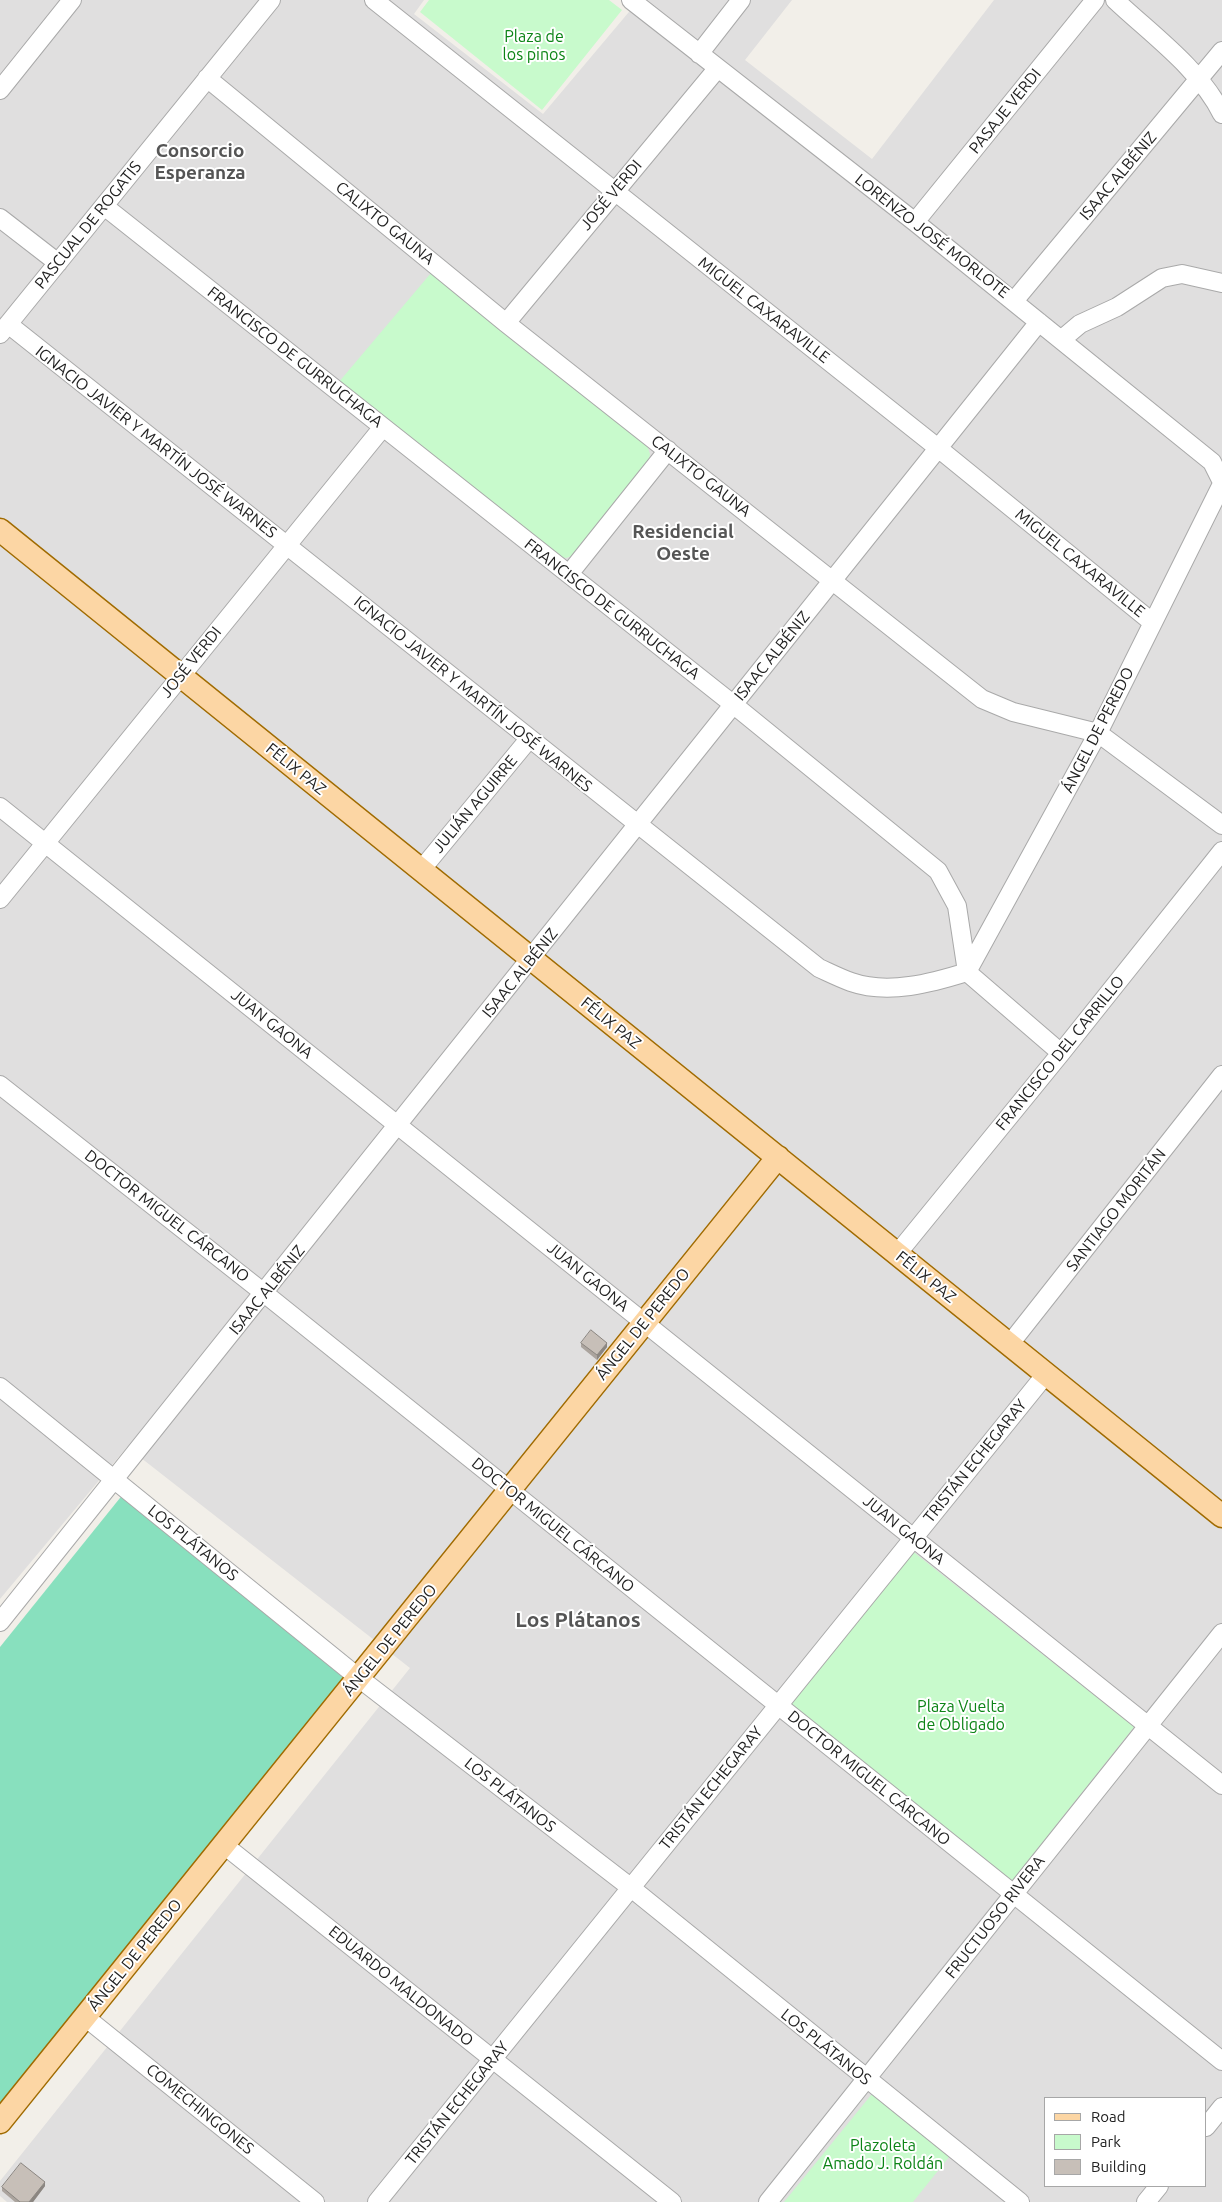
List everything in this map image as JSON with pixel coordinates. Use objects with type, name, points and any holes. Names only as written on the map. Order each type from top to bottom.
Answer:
[{"type":"main road","name":"FÉLIX PAZ","points":[[0,530],[1222,1516]]},
{"type":"main road","name":"ÁNGEL DE PEREDO","points":[[0,2122],[778,1157]]},
{"type":"street","points":[[0,90],[72,0]]},
{"type":"street","name":"PASCUAL DE ROGATIS","points":[[4,329],[271,0]]},
{"type":"street","name":"MIGUEL CAXARAVILLE","points":[[374,0],[938,448],[1152,622]]},
{"type":"street","name":"LORENZO JOSÉ MORLOTE","points":[[631,0],[915,222],[1212,462],[1222,483]]},
{"type":"street","points":[[699,54],[741,0]]},
{"type":"street","name":"PASAJE VERDI","points":[[915,222],[1096,0]]},
{"type":"street","points":[[1115,0],[1199,79],[1215,100],[1222,114]]},
{"type":"street","name":"ISAAC ALBÉNIZ","points":[[1014,301],[1222,51]]},
{"type":"street","name":"JOSÉ VERDI","points":[[506,323],[614,190],[717,68]]},
{"type":"street","name":"CALIXTO GAUNA","points":[[207,78],[506,323],[982,699],[1012,712],[1098,733],[1222,825]]},
{"type":"street","name":"FRANCISCO DE GURRUCHAGA","points":[[104,206],[734,705],[938,871],[956,906],[967,972]]},
{"type":"street","points":[[0,218],[58,263]]},
{"type":"street","points":[[1061,340],[1080,324],[1117,308],[1162,278],[1182,274],[1222,283]]},
{"type":"street","name":"ISAAC ALBÉNIZ","points":[[0,1622],[1039,322]]},
{"type":"street","name":"IGNACIO JAVIER Y MARTÍN JOSÉ WARNES","points":[[4,329],[285,545],[819,968],[853,983],[880,986],[913,986],[967,972]]},
{"type":"street","name":"JOSÉ VERDI","points":[[0,898],[382,427]]},
{"type":"street","points":[[569,574],[668,450]]},
{"type":"street","name":"ÁNGEL DE PEREDO","points":[[967,972],[1098,733],[1222,483]]},
{"type":"street","name":"JULIÁN AGUIRRE","points":[[421,870],[529,739]]},
{"type":"street","name":"JUAN GAONA","points":[[0,806],[1222,1786]]},
{"type":"street","name":"FRANCISCO DEL CARRILLO","points":[[897,1254],[1222,851]]},
{"type":"street","points":[[967,972],[1061,1053]]},
{"type":"street","name":"SANTIAGO MORITÁN","points":[[1009,1345],[1222,1075]]},
{"type":"street","name":"DOCTOR MIGUEL CÁRCANO","points":[[0,1085],[264,1293],[1222,2061]]},
{"type":"street","name":"TRISTÁN ECHEGARAY","points":[[377,2202],[1046,1374]]},
{"type":"street","name":"LOS PLÁTANOS","points":[[0,1387],[359,1678],[630,1887],[866,2080],[1020,2202]]},
{"type":"street","name":"FRUCTUOSO RIVERA","points":[[768,2202],[1222,1634]]},
{"type":"street","name":"EDUARDO MALDONADO","points":[[224,1845],[672,2202]]},
{"type":"street","name":"COMECHINGONES","points":[[85,2017],[315,2202]]},
{"type":"street","points":[[1207,2126],[1222,2107]]},
{"type":"street","points":[[1146,2202],[1158,2187]]},
{"type":"shaded area","points":[[0,0],[424,0],[414,14],[543,114],[639,0],[792,0],[745,60],[872,159],[994,0],[1222,0],[1222,2202],[7,2202],[0,2196],[0,2181],[410,1668],[127,1447],[0,1599]]},
{"type":"green space","name":"Plaza de los pinos","points":[[429,0],[609,0],[622,10],[542,110],[420,12]]},
{"type":"green space","points":[[431,273],[647,445],[650,454],[648,465],[572,556],[566,558],[552,555],[338,383]]},
{"type":"green space","points":[[124,1493],[349,1676],[0,2109],[0,1647]]},
{"type":"green space","name":"Plaza Vuelta de Obligado","points":[[911,1550],[1134,1727],[1011,1882],[789,1705]]},
{"type":"green space","name":"Plazoleta Amado J. Roldán","points":[[876,2089],[953,2152],[913,2202],[784,2202]]},
{"type":"building","points":[[591,1330],[607,1343],[597,1355],[581,1343]]},
{"type":"building","points":[[21,2163],[45,2182],[29,2202],[20,2202],[2,2187]]},
{"type":"district","name":"Consorcio Esperanza","points":[[200,162]]},
{"type":"district","name":"Residencial Oeste","points":[[683,543]]},
{"type":"district","name":"Los Plátanos","points":[[578,1620]]}]
